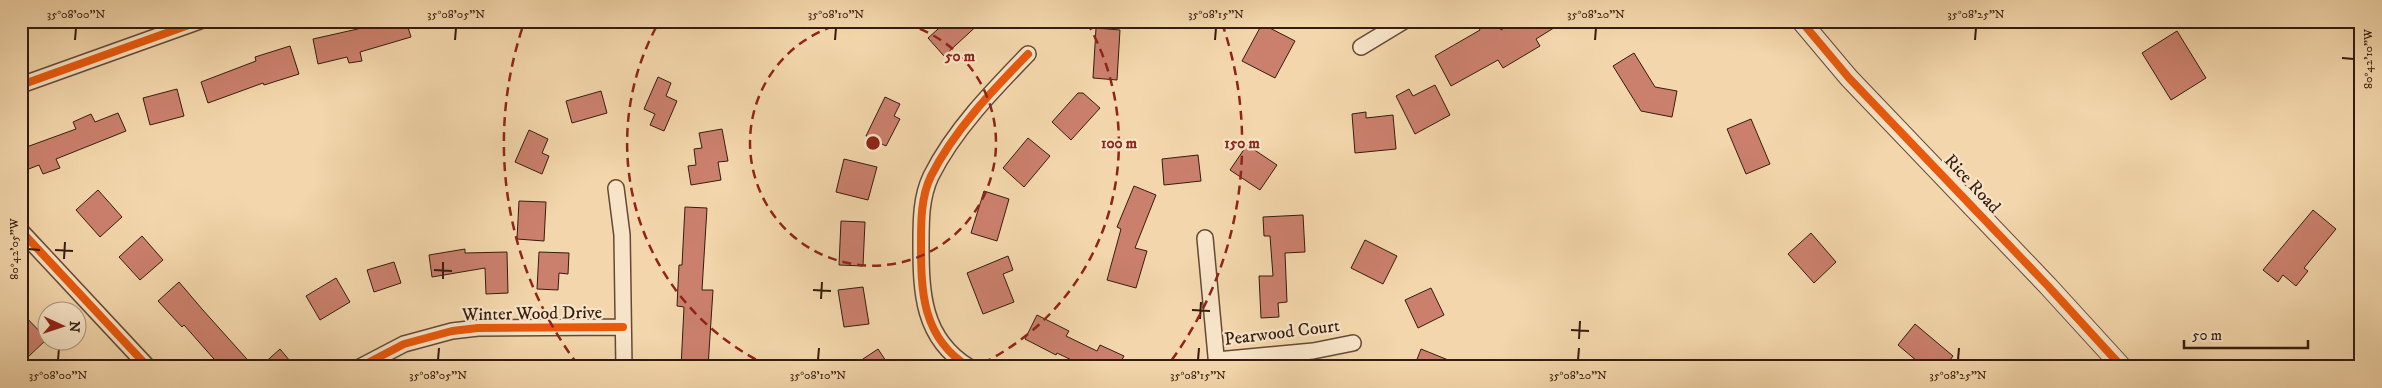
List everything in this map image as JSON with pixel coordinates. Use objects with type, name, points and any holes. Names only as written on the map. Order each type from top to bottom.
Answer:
[{"type":"street","points":[[21,85],[200,21]]},
{"type":"street","points":[[1361,47],[1404,21]]},
{"type":"street","name":"Rice Road","points":[[1801,21],[1849,78],[2048,286],[2122,367]]},
{"type":"street","points":[[969,367],[958,360],[942,342],[930,321],[924,303],[921,284],[921,228],[924,194],[940,159],[982,104],[1028,54]]},
{"type":"street","points":[[616,188],[622,235],[624,367]]},
{"type":"street","points":[[21,231],[148,367]]},
{"type":"street","points":[[1205,238],[1217,363]]},
{"type":"street","name":"Winter Wood Drive","points":[[360,367],[404,344],[452,331],[478,328],[623,327]]},
{"type":"street","name":"Pearwood Court","points":[[1217,363],[1313,351],[1353,342]]},
{"type":"building","points":[[369,21],[406,21],[411,37],[360,52],[362,61],[349,63],[347,57],[318,64],[313,39],[371,26]]},
{"type":"building","points":[[947,21],[982,21],[944,56],[928,38]]},
{"type":"building","points":[[1486,21],[1496,21],[1501,30],[1515,21],[1565,21],[1536,39],[1540,46],[1503,68],[1498,60],[1451,86],[1435,56],[1480,30],[1478,26]]},
{"type":"building","points":[[1262,24],[1295,41],[1275,78],[1242,61]]},
{"type":"building","points":[[1096,28],[1120,30],[1117,80],[1093,78]]},
{"type":"building","points":[[2177,31],[2206,78],[2171,100],[2142,53]]},
{"type":"building","points":[[290,46],[299,74],[264,85],[263,83],[208,103],[201,82],[256,61],[255,57]]},
{"type":"building","points":[[1634,53],[1655,87],[1677,91],[1672,117],[1641,111],[1613,66]]},
{"type":"building","points":[[658,77],[671,83],[666,96],[677,101],[664,131],[650,125],[655,114],[644,109]]},
{"type":"building","points":[[1435,85],[1450,115],[1415,134],[1396,96],[1409,89],[1413,96]]},
{"type":"building","points":[[177,89],[184,116],[150,125],[143,98]]},
{"type":"building","points":[[601,91],[607,113],[572,123],[566,101]]},
{"type":"building","points":[[1078,93],[1083,93],[1100,108],[1071,140],[1052,122]]},
{"type":"building","points":[[885,97],[900,104],[894,116],[900,119],[886,146],[866,136]]},
{"type":"building","points":[[1366,112],[1366,118],[1393,115],[1396,149],[1355,153],[1352,114]]},
{"type":"building","points":[[118,113],[126,131],[56,159],[60,168],[43,174],[39,165],[21,172],[21,149],[76,129],[73,122],[91,114],[95,122]]},
{"type":"building","points":[[1751,119],[1770,164],[1746,174],[1727,129]]},
{"type":"building","points":[[722,129],[728,161],[718,162],[721,180],[691,185],[688,166],[696,165],[694,149],[702,148],[699,133]]},
{"type":"building","points":[[529,130],[548,139],[542,153],[549,156],[542,174],[515,162]]},
{"type":"building","points":[[1028,138],[1050,156],[1024,187],[1003,168]]},
{"type":"building","points":[[1247,145],[1277,165],[1260,190],[1230,170]]},
{"type":"building","points":[[1198,155],[1201,181],[1164,185],[1162,159]]},
{"type":"building","points":[[844,159],[877,167],[868,200],[836,192]]},
{"type":"building","points":[[1134,186],[1156,195],[1135,248],[1147,251],[1136,288],[1107,280],[1121,229],[1117,227]]},
{"type":"building","points":[[98,190],[122,217],[100,237],[76,210]]},
{"type":"building","points":[[984,191],[1009,199],[997,241],[971,233]]},
{"type":"building","points":[[519,201],[546,202],[544,241],[517,239]]},
{"type":"building","points":[[685,207],[707,208],[702,290],[713,290],[708,367],[681,367],[684,307],[677,306],[679,265],[682,265]]},
{"type":"building","points":[[2313,210],[2336,229],[2304,268],[2308,271],[2296,286],[2283,275],[2278,282],[2263,270]]},
{"type":"building","points":[[1303,215],[1305,252],[1285,253],[1287,302],[1278,303],[1279,317],[1261,318],[1259,276],[1273,276],[1270,236],[1264,236],[1263,217]]},
{"type":"building","points":[[841,221],[865,222],[863,266],[839,265]]},
{"type":"building","points":[[1811,233],[1836,262],[1814,283],[1788,254]]},
{"type":"building","points":[[142,236],[163,260],[140,280],[119,257]]},
{"type":"building","points":[[1365,240],[1397,256],[1383,284],[1351,268]]},
{"type":"building","points":[[465,249],[465,253],[507,252],[508,293],[486,294],[485,268],[432,277],[429,255]]},
{"type":"building","points":[[539,252],[569,253],[568,274],[559,273],[558,290],[537,289]]},
{"type":"building","points":[[1008,256],[1013,270],[1003,274],[1014,302],[983,314],[967,273]]},
{"type":"building","points":[[394,262],[401,283],[374,292],[367,270]]},
{"type":"building","points":[[336,278],[350,302],[320,320],[306,296]]},
{"type":"building","points":[[179,282],[254,367],[221,367],[184,325],[182,327],[158,301]]},
{"type":"building","points":[[863,287],[869,324],[844,327],[838,290]]},
{"type":"building","points":[[1431,288],[1444,315],[1418,328],[1405,300]]},
{"type":"building","points":[[21,312],[38,330],[38,348],[28,357],[21,350]]},
{"type":"building","points":[[1037,315],[1069,331],[1066,336],[1097,351],[1100,345],[1124,356],[1118,367],[1086,367],[1057,353],[1056,355],[1025,339]]},
{"type":"building","points":[[1915,324],[1953,356],[1945,367],[1924,367],[1898,345]]},
{"type":"building","points":[[280,349],[295,367],[260,367]]},
{"type":"building","points":[[878,349],[890,367],[851,367]]},
{"type":"building","points":[[1421,349],[1463,366],[1463,367],[1414,367]]},
{"type":"cycle path","points":[[21,85],[200,21]]},
{"type":"cycle path","points":[[1801,21],[1849,78],[2048,286],[2122,367]]},
{"type":"cycle path","points":[[969,367],[953,355],[942,342],[933,328],[927,312],[921,261],[923,200],[931,176],[951,143],[988,96],[1028,54]]},
{"type":"cycle path","points":[[21,231],[148,367]]},
{"type":"cycle path","points":[[360,367],[404,344],[452,331],[478,328],[623,327]]}]
